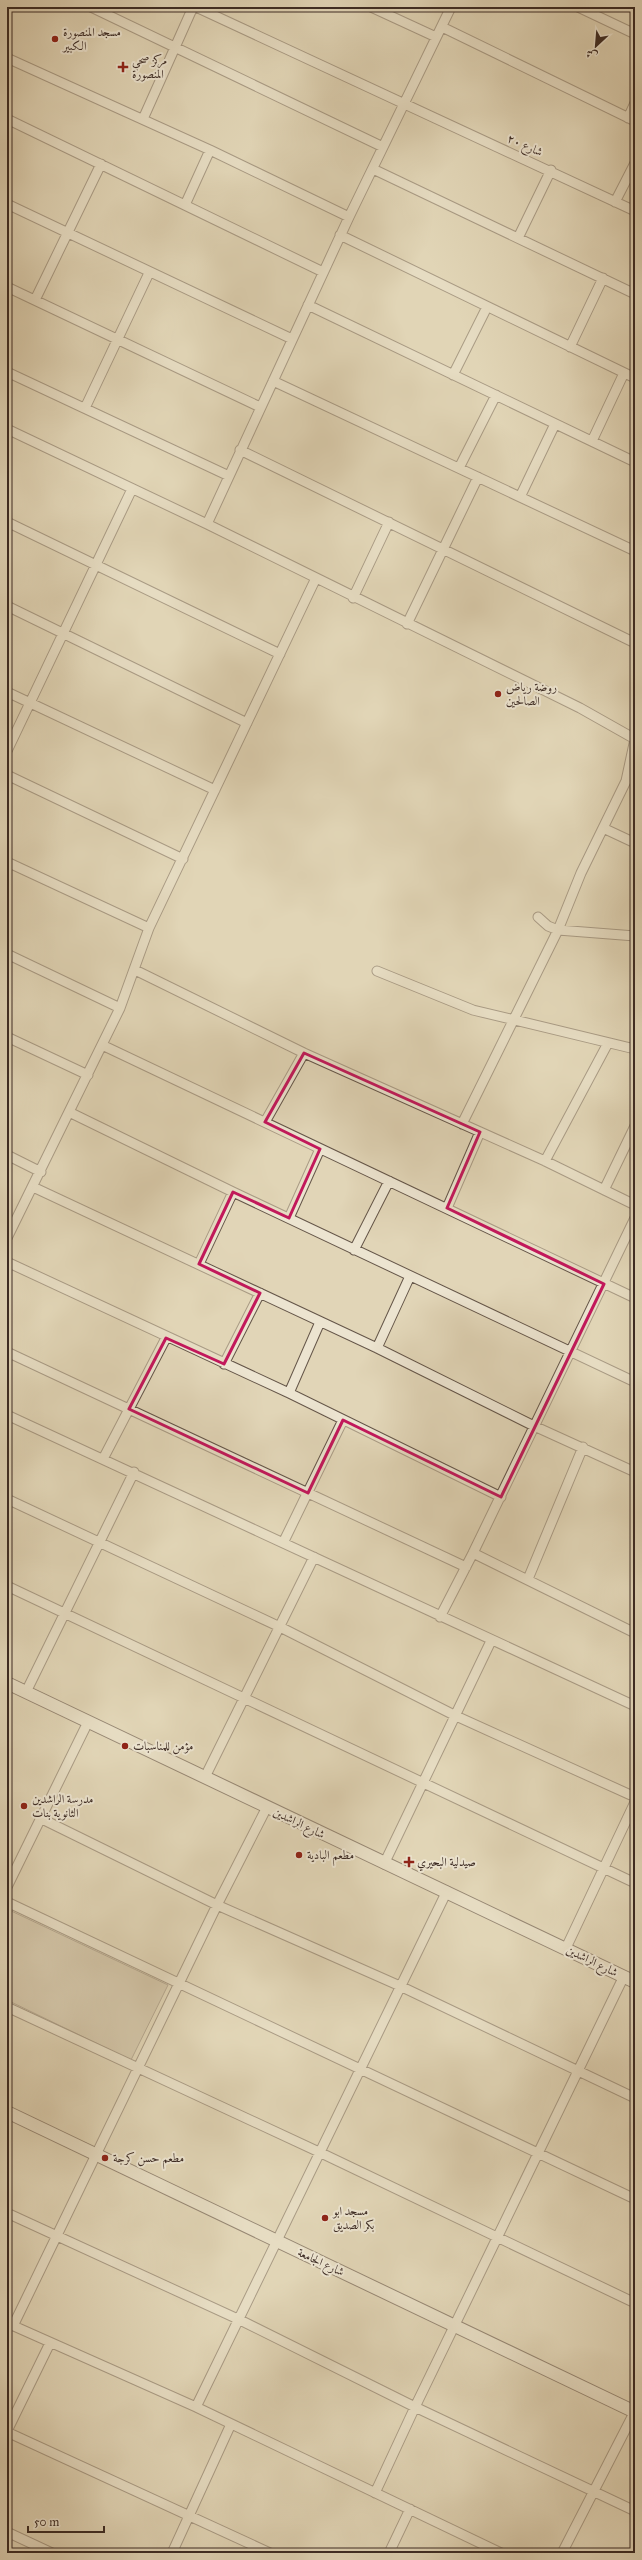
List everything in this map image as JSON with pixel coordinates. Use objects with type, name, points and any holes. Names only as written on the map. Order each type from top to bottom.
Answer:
[{"type":"street","points":[[90,7],[383,147]]},
{"type":"street","points":[[143,119],[195,7]]},
{"type":"street","name":"شارع ٢٠","points":[[195,7],[551,170],[635,211]]},
{"type":"street","points":[[371,7],[436,37]]},
{"type":"street","points":[[207,524],[348,217],[373,169],[451,7]]},
{"type":"street","points":[[578,7],[635,34]]},
{"type":"street","points":[[442,27],[632,120],[635,103]]},
{"type":"street","points":[[7,58],[210,150],[348,217]]},
{"type":"street","points":[[7,119],[323,272]]},
{"type":"street","points":[[185,205],[210,150]]},
{"type":"street","points":[[615,202],[635,163]]},
{"type":"street","points":[[35,300],[101,164]]},
{"type":"street","points":[[373,169],[635,294]]},
{"type":"street","points":[[518,238],[551,170]]},
{"type":"street","points":[[7,204],[149,273],[292,339]]},
{"type":"street","points":[[340,235],[635,378]]},
{"type":"street","points":[[85,408],[149,273]]},
{"type":"street","points":[[570,347],[603,278]]},
{"type":"street","points":[[7,287],[260,407]]},
{"type":"street","points":[[308,305],[635,462]]},
{"type":"street","points":[[453,375],[487,307]]},
{"type":"street","points":[[7,372],[229,476]]},
{"type":"street","points":[[592,441],[624,373]]},
{"type":"street","points":[[273,382],[478,477],[521,495],[635,551]]},
{"type":"street","points":[[459,468],[496,395]]},
{"type":"street","points":[[521,495],[555,424]]},
{"type":"street","points":[[7,429],[207,524],[353,598],[580,708],[635,739],[633,769],[581,873],[558,930],[462,1124]]},
{"type":"street","points":[[240,450],[444,548],[635,644]]},
{"type":"street","points":[[407,624],[478,477]]},
{"type":"street","points":[[7,751],[132,489]]},
{"type":"street","points":[[7,522],[280,654]]},
{"type":"street","points":[[353,598],[389,522]]},
{"type":"street","points":[[7,1238],[41,1172],[120,1008],[150,928],[316,578]]},
{"type":"street","points":[[7,606],[247,723]]},
{"type":"street","points":[[7,692],[215,790]]},
{"type":"street","points":[[7,775],[183,858]]},
{"type":"street","points":[[603,828],[635,843]]},
{"type":"street","points":[[7,862],[150,928]]},
{"type":"street","points":[[538,917],[548,926],[558,930],[635,936]]},
{"type":"street","points":[[7,954],[120,1008]]},
{"type":"street","points":[[135,970],[304,1054],[545,1161],[635,1205]]},
{"type":"street","points":[[377,972],[473,1010],[635,1049]]},
{"type":"street","points":[[7,1037],[88,1075]]},
{"type":"street","points":[[545,1161],[608,1043]]},
{"type":"street","points":[[102,1045],[635,1298]]},
{"type":"street","points":[[265,1122],[304,1054]]},
{"type":"street","points":[[69,1112],[354,1250],[635,1382]]},
{"type":"street","points":[[604,1190],[635,1126]]},
{"type":"street","points":[[446,1208],[480,1132]]},
{"type":"street","points":[[289,1218],[320,1149]]},
{"type":"street","points":[[7,1155],[41,1172]]},
{"type":"street","points":[[354,1250],[389,1182]]},
{"type":"street","points":[[33,1186],[377,1348],[534,1426],[635,1472]]},
{"type":"street","points":[[199,1264],[233,1192]]},
{"type":"street","points":[[440,1617],[501,1497],[569,1352],[604,1284],[635,1218]]},
{"type":"street","points":[[7,1262],[166,1338],[289,1393],[501,1497]]},
{"type":"street","points":[[377,1348],[410,1276]]},
{"type":"street","points":[[224,1364],[260,1293]]},
{"type":"street","points":[[289,1393],[320,1322]]},
{"type":"street","points":[[103,1458],[166,1338]]},
{"type":"street","points":[[7,1352],[466,1567]]},
{"type":"street","points":[[7,1415],[284,1541],[314,1557],[440,1617],[635,1706]]},
{"type":"street","points":[[284,1541],[343,1420]]},
{"type":"street","points":[[528,1579],[583,1448]]},
{"type":"street","points":[[26,1692],[66,1614],[134,1472]]},
{"type":"street","points":[[7,1499],[280,1627],[456,1716],[635,1798]]},
{"type":"street","points":[[473,1554],[528,1579],[635,1633]]},
{"type":"street","points":[[205,1777],[314,1557]]},
{"type":"street","points":[[7,1586],[244,1700],[422,1781],[635,1883]]},
{"type":"street","points":[[384,1864],[422,1781],[456,1716],[492,1641]]},
{"type":"street","name":"شارع الراشدين","points":[[7,1683],[384,1864],[447,1891],[630,1979]]},
{"type":"street","points":[[7,1887],[88,1722]]},
{"type":"street","points":[[566,1948],[635,1802]]},
{"type":"street","points":[[267,1807],[217,1905],[58,2238],[10,2325],[196,2407],[502,2553]]},
{"type":"street","points":[[40,1818],[217,1905],[400,1986],[635,2098]]},
{"type":"street","points":[[196,2407],[240,2320],[319,2152],[447,1891]]},
{"type":"street","points":[[7,1902],[635,2199]]},
{"type":"street","points":[[375,2493],[454,2325],[540,2153],[579,2071],[630,1979]]},
{"type":"street","points":[[7,2007],[319,2152],[635,2303]]},
{"type":"street","name":"شارع الجامعة","points":[[7,2112],[635,2412]]},
{"type":"street","points":[[7,2213],[58,2238],[240,2320],[415,2407],[635,2511]]},
{"type":"street","points":[[50,2343],[7,2431],[191,2515],[270,2553]]},
{"type":"street","points":[[562,2553],[635,2412]]},
{"type":"street","points":[[172,2553],[191,2515],[231,2424]]},
{"type":"street","points":[[389,2553],[410,2509]]},
{"type":"street","points":[[7,2532],[52,2553]]},
{"type":"highlighted area","points":[[304,1053],[480,1132],[447,1208],[604,1284],[501,1497],[343,1420],[308,1493],[129,1409],[166,1338],[224,1364],[260,1293],[199,1264],[233,1192],[289,1218],[320,1149],[265,1122]]},
{"type":"shaded area","points":[[7,1909],[168,1985],[131,2060],[7,2000]]},
{"type":"place","name":"مسجد المنصورة الكبير","points":[[55,39]]},
{"type":"place","name":"مركز صحي المنصورة","points":[[123,67]]},
{"type":"place","name":"روضة رياض الصالحين","points":[[498,694]]},
{"type":"place","name":"مؤمن للمناسبات","points":[[125,1746]]},
{"type":"place","name":"مدرسة الراشدين الثانوية بنات","points":[[24,1806]]},
{"type":"place","name":"مطعم البادية","points":[[299,1855]]},
{"type":"place","name":"صيدلية البحيري","points":[[409,1862]]},
{"type":"place","name":"مطعم حسن كرجة","points":[[105,2158]]},
{"type":"place","name":"مسجد ابو بكر الصديق","points":[[325,2218]]}]
